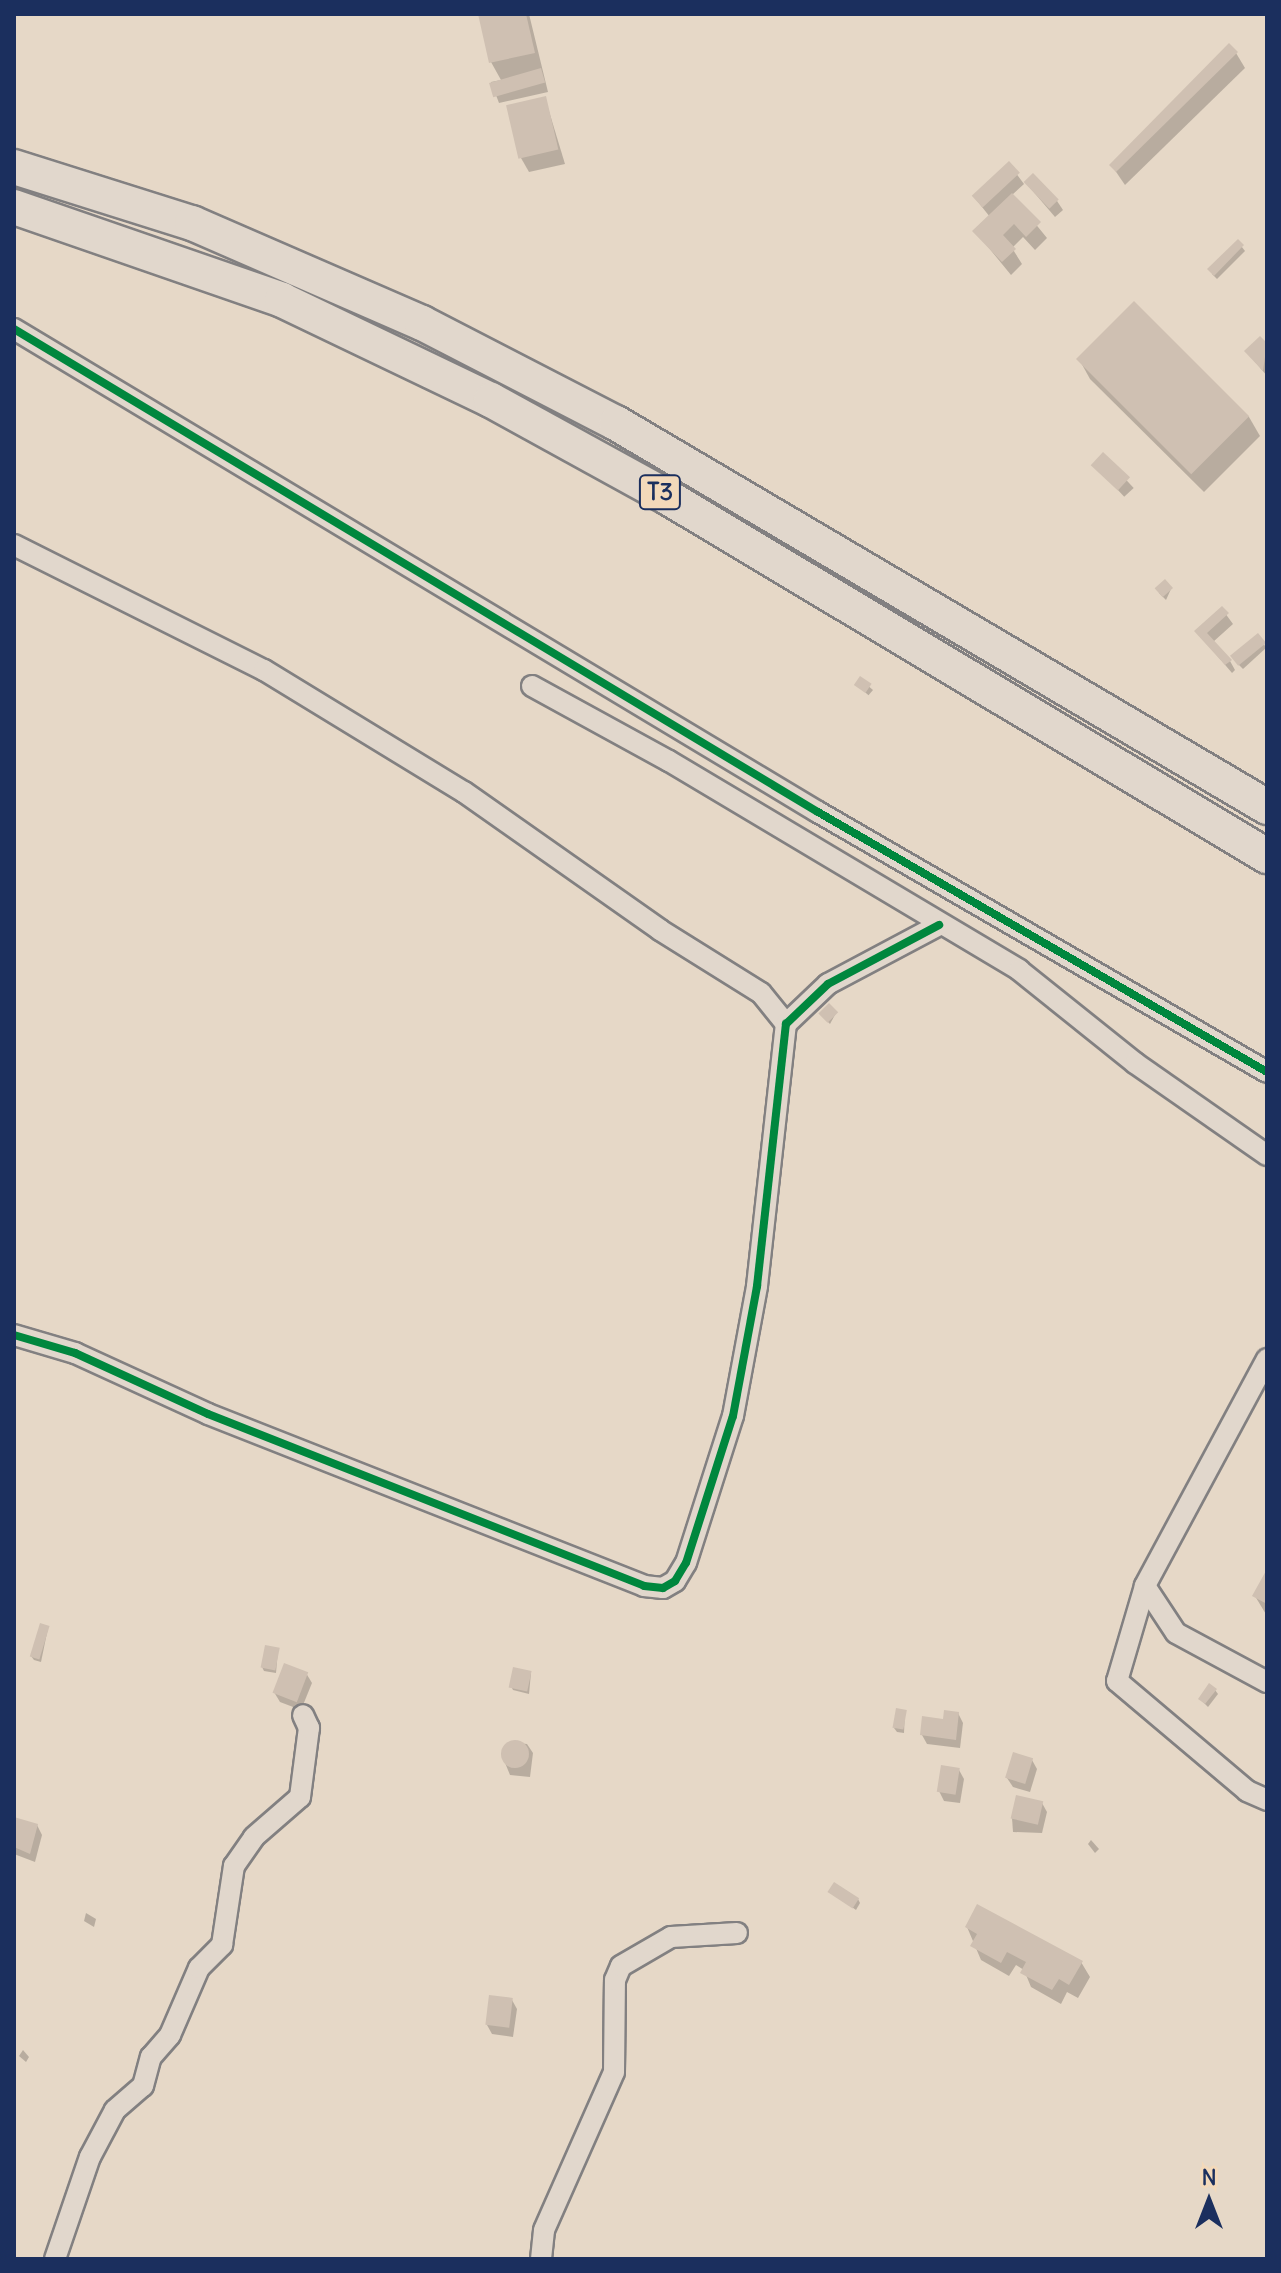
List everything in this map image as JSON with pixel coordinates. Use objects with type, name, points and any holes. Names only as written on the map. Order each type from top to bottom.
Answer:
[{"type":"highway","name":"T3","points":[[14,167],[192,223],[422,323],[629,431],[1267,807]]},
{"type":"highway","name":"T3","points":[[14,207],[282,300],[491,400],[669,498],[1267,856]]},
{"type":"street","points":[[14,329],[778,788],[1267,1072]]},
{"type":"street","points":[[14,545],[264,670],[464,792],[660,930],[761,993],[786,1024]]},
{"type":"street","points":[[532,686],[669,761],[1019,970],[1135,1063],[1267,1155]]},
{"type":"street","points":[[14,1335],[75,1353],[220,1419],[644,1586],[663,1588],[675,1581],[686,1563],[733,1416],[757,1286],[786,1024],[828,984],[939,925]]},
{"type":"street","points":[[1267,1359],[1145,1586],[1117,1681],[1247,1791],[1267,1800]]},
{"type":"street","points":[[1145,1586],[1176,1633],[1267,1682]]},
{"type":"street","points":[[55,2259],[90,2157],[115,2110],[143,2086],[151,2057],[170,2035],[199,1968],[222,1945],[234,1866],[254,1837],[300,1797],[309,1728],[303,1715]]},
{"type":"street","points":[[541,2259],[544,2230],[614,2072],[615,1980],[621,1966],[671,1937],[737,1933]]},
{"type":"building","points":[[478,14],[526,14],[535,53],[489,63]]},
{"type":"building","points":[[1229,43],[1238,52],[1116,172],[1109,165]]},
{"type":"building","points":[[541,68],[545,82],[493,97],[489,83]]},
{"type":"building","points":[[546,96],[558,150],[518,159],[506,105]]},
{"type":"building","points":[[1009,161],[1020,173],[983,207],[972,196]]},
{"type":"building","points":[[1033,173],[1059,200],[1049,209],[1024,182]]},
{"type":"building","points":[[1012,193],[1041,222],[1026,237],[1014,224],[1003,235],[1016,249],[1002,262],[972,231]]},
{"type":"building","points":[[1238,239],[1244,245],[1214,276],[1207,269]]},
{"type":"building","points":[[1134,301],[1249,416],[1191,474],[1076,359]]},
{"type":"building","points":[[1260,336],[1267,343],[1263,371],[1244,351]]},
{"type":"building","points":[[1103,452],[1130,477],[1118,490],[1091,465]]},
{"type":"building","points":[[1165,579],[1173,588],[1163,597],[1155,588]]},
{"type":"building","points":[[1222,606],[1229,613],[1207,633],[1232,660],[1225,665],[1194,631]]},
{"type":"building","points":[[1258,633],[1266,643],[1238,666],[1230,656]]},
{"type":"building","points":[[860,676],[872,684],[865,693],[854,685]]},
{"type":"building","points":[[829,1003],[838,1012],[828,1023],[818,1014]]},
{"type":"building","points":[[1267,1569],[1267,1604],[1252,1596]]},
{"type":"building","points":[[40,1623],[50,1626],[39,1659],[30,1656]]},
{"type":"building","points":[[265,1645],[280,1648],[275,1670],[261,1668]]},
{"type":"building","points":[[284,1663],[308,1672],[297,1702],[273,1693]]},
{"type":"building","points":[[513,1667],[532,1671],[527,1691],[509,1688]]},
{"type":"building","points":[[1209,1683],[1217,1689],[1205,1704],[1198,1699]]},
{"type":"building","points":[[896,1708],[907,1710],[903,1730],[893,1728]]},
{"type":"building","points":[[944,1710],[959,1712],[956,1740],[920,1735],[922,1716],[943,1719]]},
{"type":"building","points":[[515,1740],[525,1744],[529,1754],[525,1764],[515,1768],[505,1764],[501,1754],[505,1744]]},
{"type":"building","points":[[1013,1752],[1033,1758],[1025,1784],[1005,1778]]},
{"type":"building","points":[[941,1765],[960,1768],[956,1795],[937,1792]]},
{"type":"building","points":[[1016,1795],[1043,1801],[1038,1825],[1011,1818]]},
{"type":"building","points":[[14,1817],[38,1824],[30,1854],[14,1847]]},
{"type":"building","points":[[834,1882],[859,1898],[853,1908],[827,1892]]},
{"type":"building","points":[[977,1904],[1083,1961],[1069,1985],[1059,1979],[1052,1990],[1020,1973],[1026,1962],[1007,1952],[1001,1963],[970,1946],[977,1934],[965,1927]]},
{"type":"building","points":[[489,1995],[513,1998],[509,2028],[485,2025]]},
{"type":"cycle path","points":[[14,329],[818,812],[1267,1072]]},
{"type":"cycle path","points":[[14,1335],[75,1353],[208,1414],[644,1586],[663,1588],[675,1581],[686,1563],[733,1416],[757,1286],[786,1024],[828,984],[939,925]]}]
